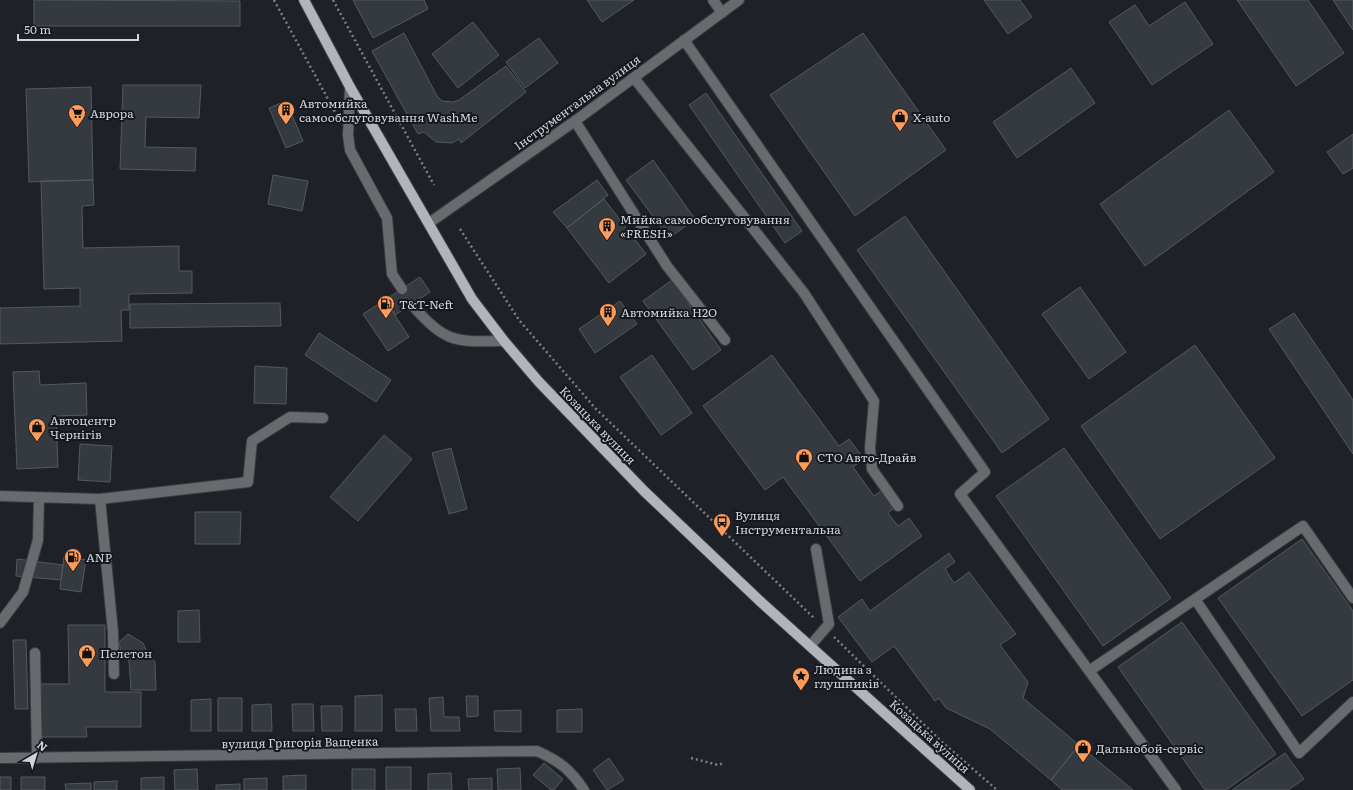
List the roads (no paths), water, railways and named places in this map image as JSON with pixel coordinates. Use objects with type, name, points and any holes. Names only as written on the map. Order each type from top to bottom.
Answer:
[{"type":"main road","name":"Козацька вулиця","points":[[304,0],[350,87],[472,299],[504,341],[539,382],[644,491],[810,646],[970,790]]},
{"type":"street","points":[[713,0],[722,13]]},
{"type":"street","name":"Інструментальна вулиця","points":[[429,223],[575,121],[739,0]]},
{"type":"street","points":[[684,40],[985,472],[960,494],[1176,790]]},
{"type":"street","points":[[634,78],[804,293],[874,401],[870,448],[872,469],[898,506]]},
{"type":"street","points":[[350,87],[348,136],[350,150],[387,218],[392,274],[402,289]]},
{"type":"street","points":[[575,121],[667,266],[725,340]]},
{"type":"street","points":[[412,304],[439,332],[453,339],[472,342],[504,341]]},
{"type":"street","points":[[0,496],[100,499],[248,482],[252,441],[290,417],[323,418]]},
{"type":"street","points":[[0,623],[23,592],[38,540],[39,498]]},
{"type":"street","points":[[100,499],[113,632],[114,674]]},
{"type":"street","points":[[1088,670],[1303,526],[1353,598]]},
{"type":"street","points":[[810,646],[829,624],[816,549]]},
{"type":"street","points":[[1195,599],[1299,753],[1353,702]]},
{"type":"street","points":[[35,653],[37,758]]},
{"type":"street","name":"вулиця Григорія Ващенка","points":[[0,758],[537,751],[557,760],[573,774],[584,790]]},
{"type":"tunnel","points":[[402,289],[411,304]]},
{"type":"place","name":"Автомийка самообслуговування WashMe","points":[[286,125]]},
{"type":"place","name":"Аврора","points":[[77,128]]},
{"type":"place","name":"X-auto","points":[[900,132]]},
{"type":"place","name":"Мийка самообслуговування «FRESH»","points":[[607,241]]},
{"type":"place","name":"T&T-Neft","points":[[386,319]]},
{"type":"place","name":"Автомийка H2O","points":[[608,327]]},
{"type":"place","name":"Автоцентр Чернігів","points":[[37,442]]},
{"type":"place","name":"СТО Авто-Драйв","points":[[804,472]]},
{"type":"place","name":"Вулиця Інструментальна","points":[[722,537]]},
{"type":"place","name":"ANP","points":[[73,572]]},
{"type":"place","name":"Пелетон","points":[[87,668]]},
{"type":"place","name":"Людина з глушників","points":[[801,691]]},
{"type":"place","name":"Дальнобой-сервіс","points":[[1083,763]]}]
